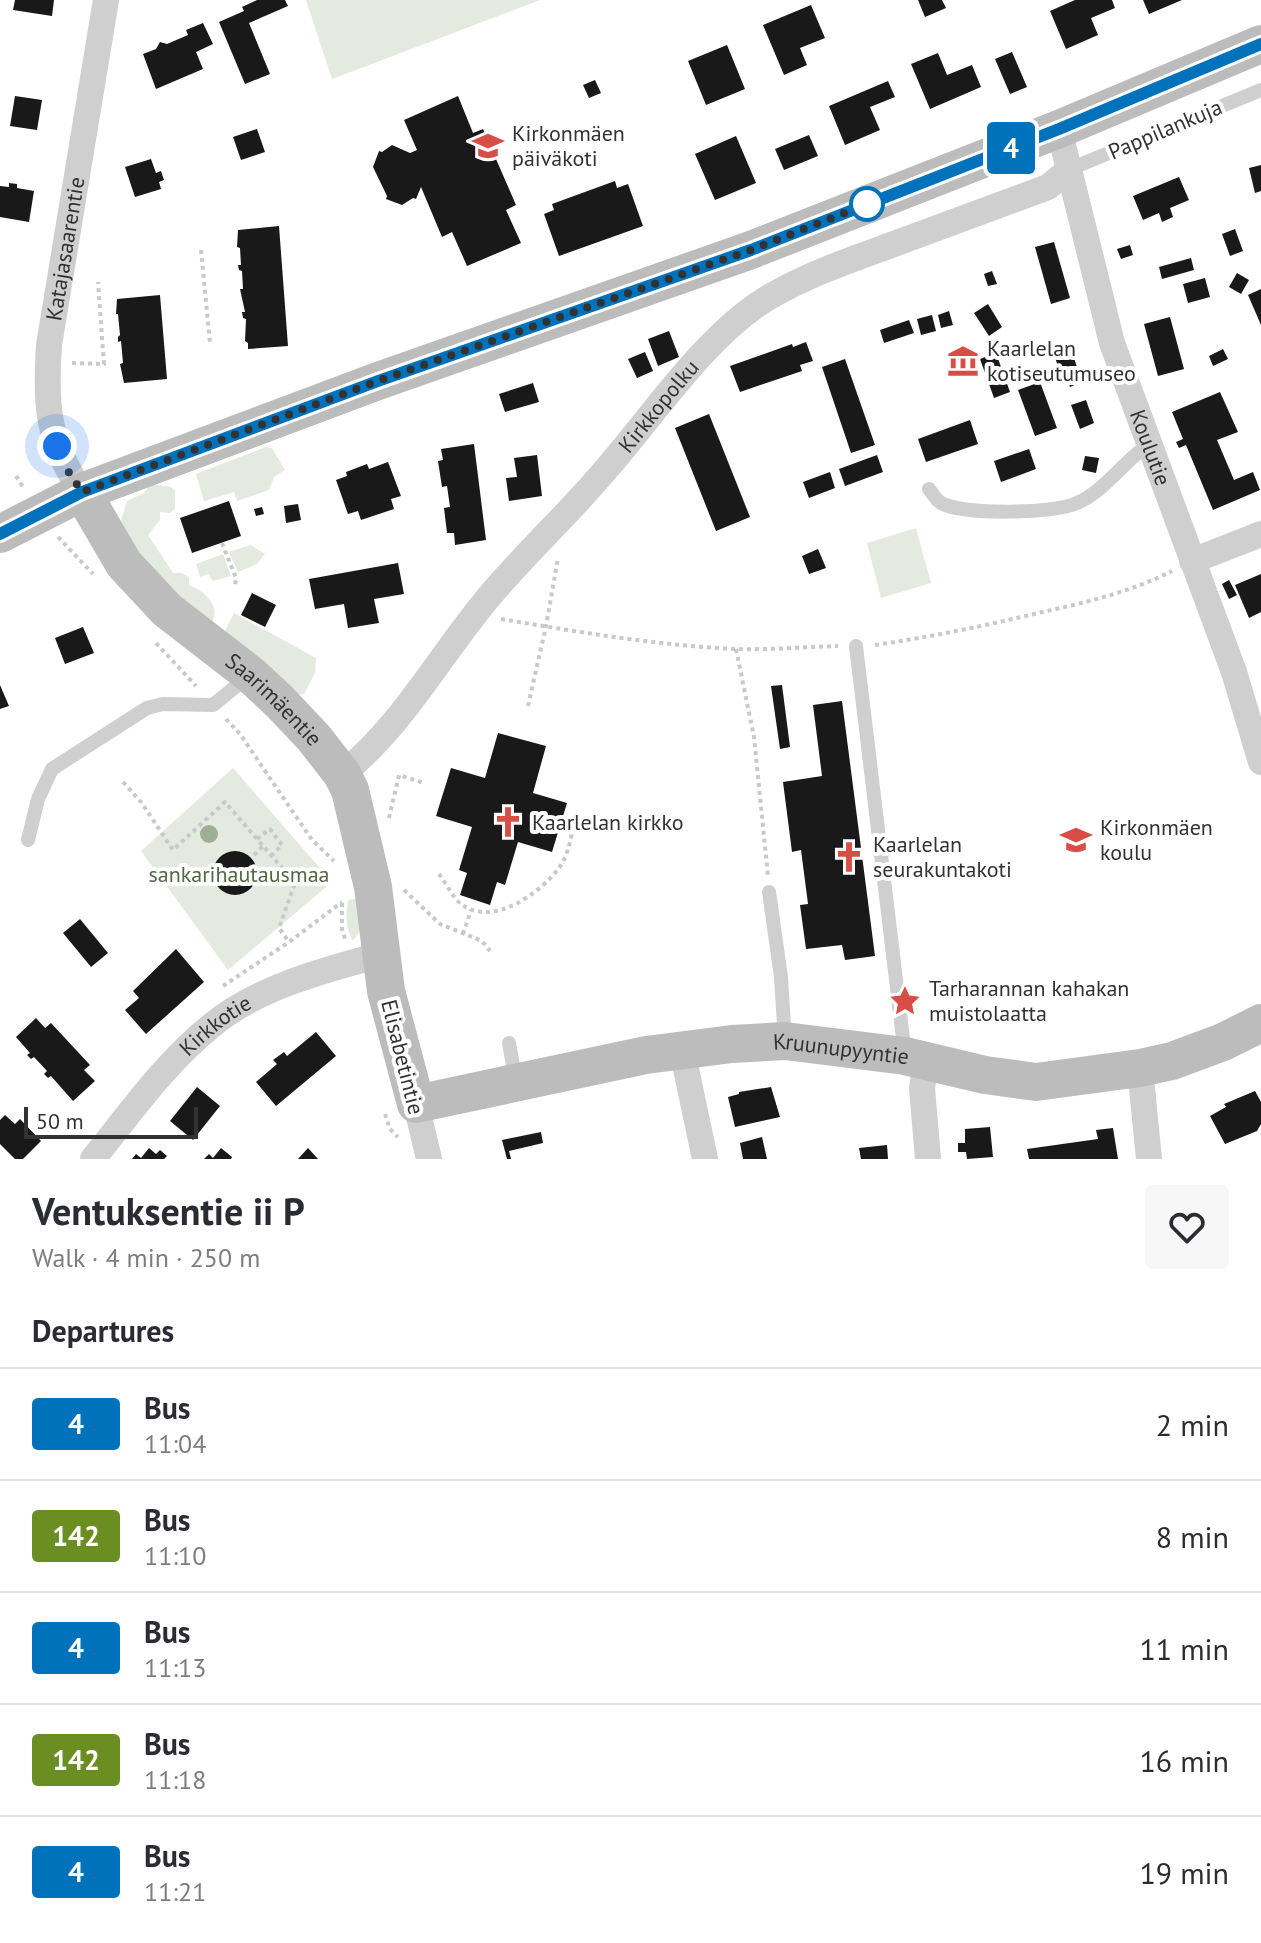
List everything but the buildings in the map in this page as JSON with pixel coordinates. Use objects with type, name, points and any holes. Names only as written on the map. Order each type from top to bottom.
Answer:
[{"type":"street","name":"Katajasaarentie","points":[[82,492],[68,471],[49,422],[46,389],[77,168],[106,0]]},
{"type":"street","points":[[0,534],[82,492],[378,381],[751,250],[1059,129],[1261,44]]},
{"type":"street","name":"Koulutie","points":[[1059,129],[1112,343],[1234,672],[1261,762]]},
{"type":"street","name":"Kirkkopolku","points":[[342,774],[387,731],[474,614],[607,469],[735,322],[764,300],[811,274],[1048,187],[1070,169]]},
{"type":"street","name":"Saarimäentie","points":[[82,492],[124,564],[167,610],[251,675],[314,738],[342,774],[350,790],[353,894],[366,959]]},
{"type":"street","points":[[1192,561],[1261,534]]},
{"type":"street","name":"Elisabetintie","points":[[366,959],[386,991],[407,1111],[429,1159]]},
{"type":"street","name":"Kirkkotie","points":[[93,1159],[178,1057],[213,1024],[284,984],[366,959]]},
{"type":"street","name":"Kruunupyyntie","points":[[407,1111],[580,1068],[682,1050],[785,1041],[915,1058],[985,1075],[1036,1082],[1140,1068],[1197,1051],[1261,1023]]},
{"type":"street","points":[[682,1050],[705,1159]]},
{"type":"street","points":[[915,1058],[922,1088],[928,1159]]},
{"type":"street","points":[[1140,1068],[1149,1159]]},
{"type":"lane","name":"Pappilankuja","points":[[1070,169],[1261,90]]},
{"type":"lane","points":[[929,489],[939,502],[957,508],[1048,511],[1078,503],[1149,444]]},
{"type":"lane","points":[[856,646],[915,1058]]},
{"type":"lane","points":[[28,840],[38,799],[52,769],[147,708],[163,704],[213,705],[251,675]]},
{"type":"lane","points":[[769,892],[781,977],[785,1041]]},
{"type":"lane","points":[[509,1043],[516,1082]]},
{"type":"path","points":[[201,250],[210,343]]},
{"type":"path","points":[[48,363],[104,364],[98,282]]},
{"type":"path","points":[[528,706],[566,512]]},
{"type":"path","points":[[57,536],[95,576]]},
{"type":"path","points":[[222,543],[236,578],[235,587]]},
{"type":"path","points":[[474,614],[595,636],[736,649],[856,646],[925,638],[1070,606],[1147,584],[1192,561]]},
{"type":"path","points":[[154,640],[240,734],[312,840],[338,865]]},
{"type":"path","points":[[736,649],[754,737],[769,892]]},
{"type":"path","points":[[386,831],[399,775],[424,783]]},
{"type":"path","points":[[123,782],[141,802],[173,850],[225,802],[295,883],[279,928],[289,942]]},
{"type":"path","points":[[257,839],[270,829],[282,842],[271,856]]},
{"type":"path","points":[[439,874],[459,903],[471,909],[488,912],[511,907],[558,869],[568,853],[572,833]]},
{"type":"path","points":[[254,855],[263,846]]},
{"type":"path","points":[[227,982],[289,942],[353,894],[389,883],[401,887],[440,924],[482,941],[490,951]]},
{"type":"path","points":[[353,894],[342,929],[366,959]]},
{"type":"path","points":[[463,934],[471,909]]},
{"type":"path","points":[[407,1111],[398,1137],[390,1129],[407,1111]]},
{"type":"green space","points":[[306,0],[540,0],[332,79]]},
{"type":"green space","points":[[266,447],[272,448],[285,470],[274,477],[269,490],[237,501],[234,492],[204,501],[196,474]]},
{"type":"green space","points":[[150,484],[171,487],[175,491],[175,509],[170,513],[160,512],[160,520],[148,535],[173,573],[189,577],[189,585],[207,596],[215,614],[209,626],[135,550],[121,520],[127,501],[144,493]]},
{"type":"green space","points":[[916,528],[931,583],[881,598],[867,543]]},
{"type":"green space","points":[[250,545],[265,554],[257,564],[238,572],[229,552]]},
{"type":"green space","points":[[223,554],[231,576],[213,581],[208,574],[200,577],[196,564]]},
{"type":"green space","points":[[234,613],[316,658],[315,673],[304,694],[295,695],[223,635]]},
{"type":"green space","name":"sankarihautausmaa","points":[[233,768],[332,882],[228,970],[141,851]]},
{"type":"green space","points":[[358,899],[360,931],[353,941],[347,926],[347,906],[348,900]]},
{"type":"bus line","name":"4","points":[[0,534],[82,492],[378,381],[751,250],[1059,129],[1261,44]]},
{"type":"place","name":"Kirkonmäen päiväkoti","points":[[488,146]]},
{"type":"place","name":"Kaarlelan kotiseutumuseo","points":[[963,361]]},
{"type":"place","name":"Kaarlelan kirkko","points":[[508,822]]},
{"type":"place","name":"Kirkonmäen koulu","points":[[1076,840]]},
{"type":"place","name":"Kaarlelan seurakuntakoti","points":[[849,857]]},
{"type":"place","name":"Tarharannan kahakan muistolaatta","points":[[905,1001]]},
{"type":"route","points":[[57,446],[82,492],[378,381],[751,250],[867,204]]}]
